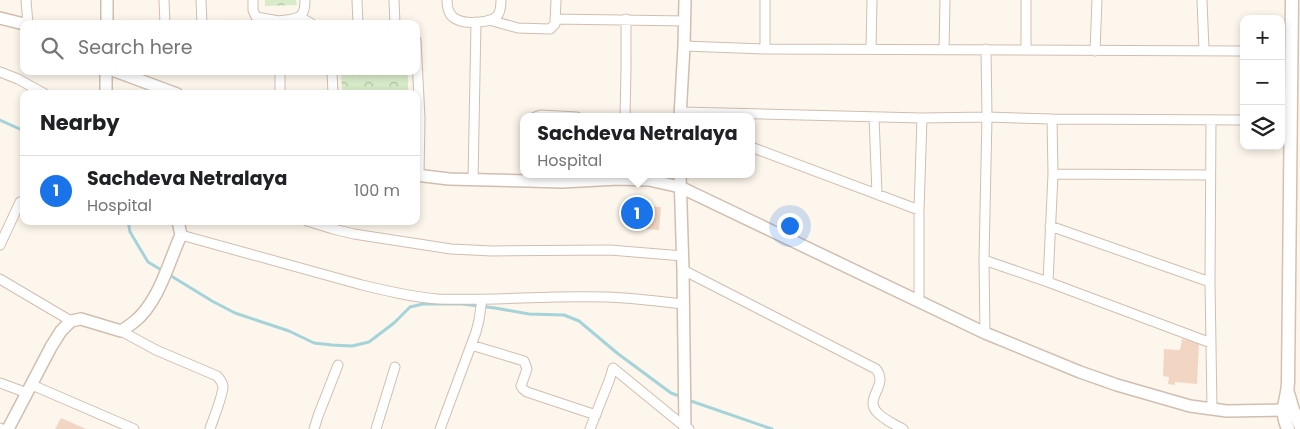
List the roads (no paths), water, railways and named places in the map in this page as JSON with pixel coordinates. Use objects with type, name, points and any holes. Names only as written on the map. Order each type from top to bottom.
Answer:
[{"type":"main road","points":[[1288,429],[1285,421],[1288,410],[1295,190],[1286,121],[1286,51],[1292,0]]},
{"type":"main road","points":[[1288,410],[1300,425]]},
{"type":"street","points":[[26,0],[26,20]]},
{"type":"street","points":[[107,0],[107,20]]},
{"type":"street","points":[[164,0],[165,20]]},
{"type":"street","points":[[201,0],[202,20]]},
{"type":"street","points":[[253,0],[253,10],[256,17],[270,20]]},
{"type":"street","points":[[287,20],[304,14],[305,0]]},
{"type":"street","points":[[357,0],[358,20]]},
{"type":"street","points":[[394,0],[395,20]]},
{"type":"street","points":[[447,0],[448,10],[452,16],[458,20],[476,22],[489,20],[497,16],[501,0]]},
{"type":"street","points":[[489,20],[518,28],[550,29],[553,27],[555,19],[556,0]]},
{"type":"street","points":[[680,113],[685,0]]},
{"type":"street","points":[[765,0],[765,49]]},
{"type":"street","points":[[871,49],[872,0]]},
{"type":"street","points":[[944,50],[945,0]]},
{"type":"street","points":[[1026,0],[1026,50]]},
{"type":"street","points":[[1095,51],[1097,0]]},
{"type":"street","points":[[1202,0],[1204,50]]},
{"type":"street","points":[[300,17],[305,20]]},
{"type":"street","points":[[0,18],[20,23]]},
{"type":"street","points":[[555,19],[685,21]]},
{"type":"street","points":[[625,113],[626,19]]},
{"type":"street","points":[[473,180],[476,22]]},
{"type":"street","points":[[684,46],[765,49],[1240,51]]},
{"type":"street","points":[[985,333],[986,49]]},
{"type":"street","points":[[0,72],[18,78],[38,90]]},
{"type":"street","points":[[106,75],[106,90]]},
{"type":"street","points":[[126,75],[166,90]]},
{"type":"street","points":[[278,75],[280,90]]},
{"type":"street","points":[[332,75],[332,90]]},
{"type":"street","points":[[418,75],[418,90]]},
{"type":"street","points":[[755,115],[1240,120]]},
{"type":"street","points":[[874,117],[877,194]]},
{"type":"street","points":[[920,302],[919,210],[922,118]]},
{"type":"street","points":[[1048,282],[1053,174],[1052,119]]},
{"type":"street","points":[[1211,120],[1210,282],[1212,410]]},
{"type":"street","points":[[755,148],[919,210]]},
{"type":"street","points":[[1053,174],[1210,175]]},
{"type":"street","points":[[420,175],[473,180],[528,178],[562,182],[607,178]]},
{"type":"street","points":[[628,178],[649,180],[680,187],[985,333],[1080,372],[1190,406],[1227,411],[1262,412],[1288,410]]},
{"type":"street","points":[[680,178],[686,426]]},
{"type":"street","points":[[0,244],[20,202]]},
{"type":"street","points":[[121,331],[145,311],[157,291],[180,234],[179,225]]},
{"type":"street","points":[[320,225],[354,234],[451,249],[492,251],[610,250],[683,256]]},
{"type":"street","points":[[1050,226],[1210,282]]},
{"type":"street","points":[[180,234],[383,290],[436,298],[481,301],[606,297],[683,304]]},
{"type":"street","points":[[984,260],[1211,343]]},
{"type":"street","points":[[683,270],[876,369],[880,382],[873,401],[874,408],[881,416],[903,429]]},
{"type":"street","points":[[0,279],[72,321]]},
{"type":"street","points":[[440,429],[480,320],[481,301]]},
{"type":"street","points":[[8,429],[61,330],[72,321],[81,319],[121,331],[156,350],[217,376],[223,387],[211,429]]},
{"type":"street","points":[[471,345],[524,361],[526,369],[521,386],[527,392],[596,414]]},
{"type":"street","points":[[314,429],[338,365]]},
{"type":"street","points":[[376,429],[395,367]]},
{"type":"street","points":[[590,429],[613,368],[686,426]]},
{"type":"street","points":[[0,383],[29,389],[134,429]]},
{"type":"waterway","points":[[0,120],[20,129]]},
{"type":"waterway","points":[[129,225],[130,232],[148,262],[163,271]]},
{"type":"waterway","points":[[168,274],[235,313],[289,331],[314,343],[332,345],[352,346],[369,342],[394,323],[410,307],[423,304],[462,304],[529,314],[564,315],[579,321],[617,353],[671,393],[682,397]]},
{"type":"waterway","points":[[688,400],[772,429]]},
{"type":"place","name":"Sachdeva Netralaya","points":[[637,213]]}]
